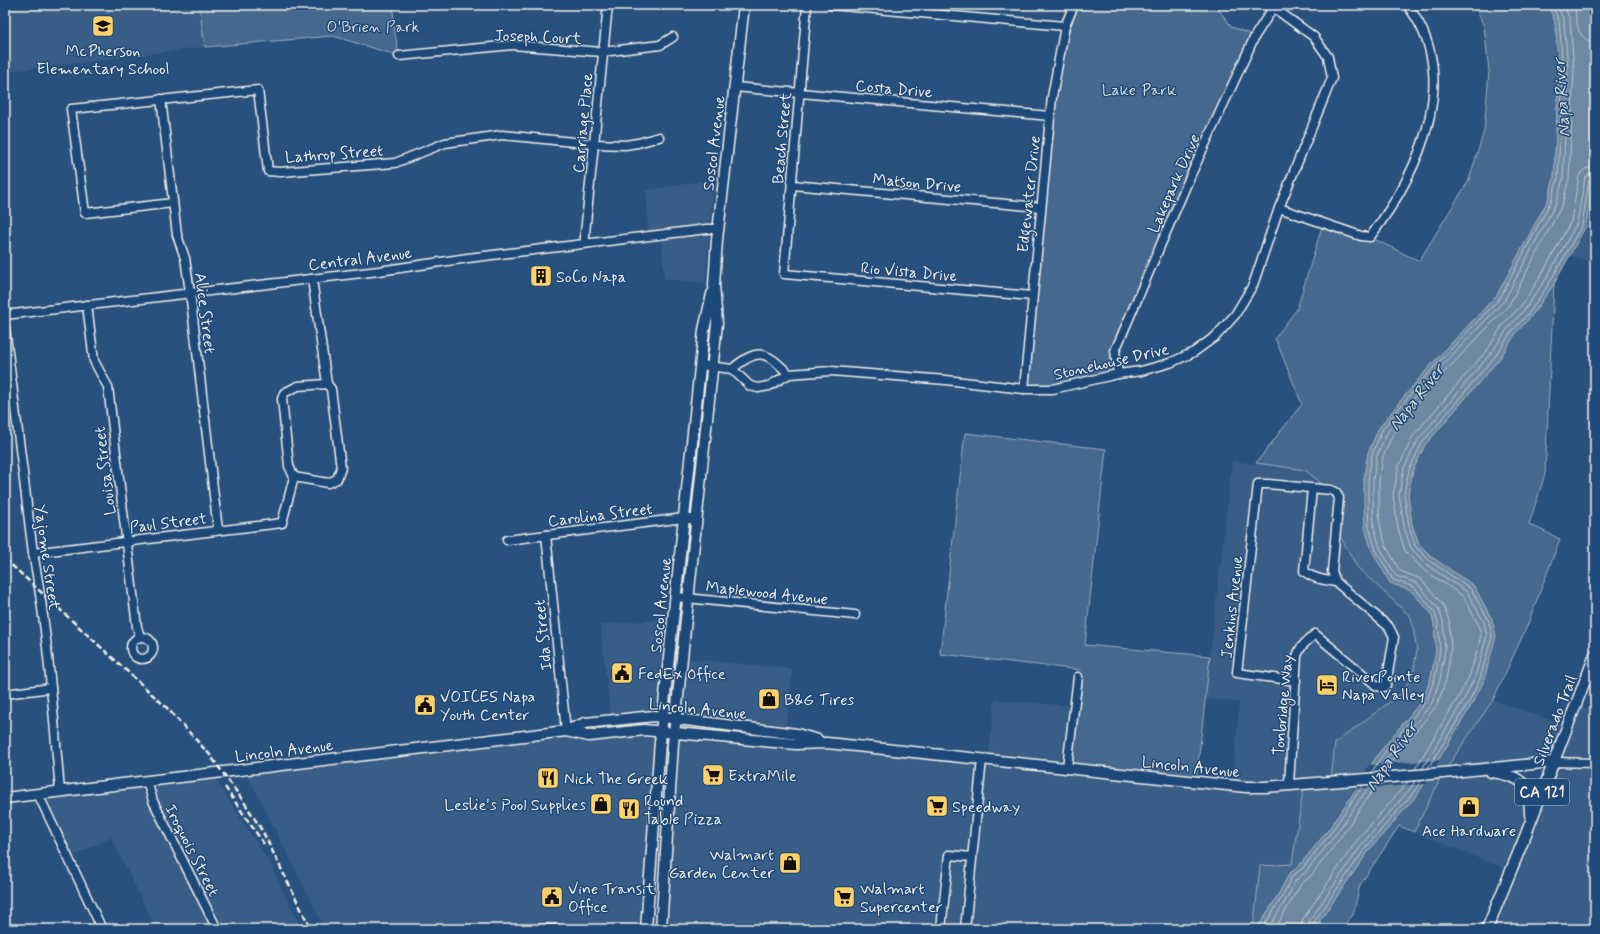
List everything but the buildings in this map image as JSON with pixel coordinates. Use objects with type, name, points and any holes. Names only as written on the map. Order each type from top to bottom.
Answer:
[{"type":"main road","name":"Soscol Avenue","points":[[661,929],[674,732],[717,323],[714,285],[718,229],[744,5]]},
{"type":"main road","name":"Soscol Avenue","points":[[646,929],[661,731],[705,322],[714,285]]},
{"type":"main road","name":"Silverado Trail","points":[[1487,929],[1531,822],[1595,657]]},
{"type":"main road","name":"Lincoln Avenue","points":[[566,732],[585,723],[663,716],[797,734],[827,743]]},
{"type":"main road","name":"Lincoln Avenue","points":[[5,798],[566,732],[589,736],[632,730],[674,732],[796,744],[827,743],[1067,767],[1226,785],[1265,787],[1443,773],[1553,762]]},
{"type":"main road","points":[[1475,770],[1511,776],[1522,782],[1526,787],[1530,799],[1531,822]]},
{"type":"street","name":"Carriage Place","points":[[585,243],[602,52],[608,5]]},
{"type":"street","name":"Beach Street","points":[[784,274],[807,5]]},
{"type":"street","points":[[832,5],[1065,26]]},
{"type":"street","name":"Edgewater Drive","points":[[1024,390],[1040,207],[1052,97],[1065,26],[1074,5]]},
{"type":"street","points":[[1279,208],[1360,236],[1370,236],[1385,217],[1411,172],[1422,147],[1429,119],[1432,94],[1434,70],[1428,39],[1408,5]]},
{"type":"street","name":"Stonehouse Drive","points":[[732,369],[750,386],[758,388],[769,386],[789,374],[831,371],[946,380],[1024,390],[1053,389],[1118,374],[1141,371],[1170,363],[1194,352],[1216,336],[1235,315],[1253,285],[1279,208],[1332,78],[1328,56],[1314,37],[1272,7]]},
{"type":"street","name":"Lakepark Drive","points":[[1118,374],[1116,351],[1118,344],[1189,179],[1255,36],[1272,7]]},
{"type":"street","name":"Joseph Court","points":[[399,56],[512,45],[602,52],[660,45],[673,37]]},
{"type":"street","name":"Costa Drive","points":[[735,87],[1050,116]]},
{"type":"street","name":"Lathrop Street","points":[[173,203],[85,213],[71,109],[258,90],[268,171],[280,172],[395,163],[445,143],[502,135],[594,144]]},
{"type":"street","name":"Alice Street","points":[[162,99],[177,235],[185,258],[190,292],[218,530]]},
{"type":"street","points":[[594,144],[625,145],[659,137]]},
{"type":"street","name":"Matson Drive","points":[[792,185],[1040,207]]},
{"type":"street","name":"Central Avenue","points":[[5,315],[190,292],[312,279],[585,243],[718,229]]},
{"type":"street","name":"Rio Vista Drive","points":[[784,274],[1032,296]]},
{"type":"street","points":[[312,279],[327,384],[331,389],[341,468],[337,479],[328,483],[294,477],[288,464],[282,399],[284,392],[298,386],[327,384]]},
{"type":"street","name":"Louisa Street","points":[[87,305],[94,361],[108,387],[137,627],[140,637]]},
{"type":"street","name":"Yajome Street","points":[[5,328],[51,688],[60,791]]},
{"type":"street","points":[[701,364],[712,367],[732,369],[745,358],[764,354],[773,359],[789,374]]},
{"type":"street","name":"Paul Street","points":[[33,553],[282,523],[294,477]]},
{"type":"street","name":"Jenkins Avenue","points":[[1296,681],[1237,673],[1258,484],[1312,488]]},
{"type":"street","points":[[1312,488],[1331,490],[1336,492],[1339,498],[1332,572],[1336,582],[1316,578],[1308,575],[1304,571],[1312,488]]},
{"type":"street","name":"Carolina Street","points":[[507,540],[684,518],[696,520]]},
{"type":"street","name":"Ida Street","points":[[546,535],[566,732]]},
{"type":"street","name":"Tonbridge Way","points":[[1289,784],[1297,656],[1300,649],[1315,634],[1377,686],[1384,687],[1386,685],[1394,638],[1392,632],[1389,627],[1336,582]]},
{"type":"street","name":"Maplewood Avenue","points":[[676,597],[855,615]]},
{"type":"street","points":[[1067,767],[1078,677]]},
{"type":"street","points":[[5,694],[51,688]]},
{"type":"street","points":[[965,929],[982,759]]},
{"type":"street","points":[[1553,762],[1595,763]]},
{"type":"street","name":"Iroquois Street","points":[[147,781],[153,801],[217,929]]},
{"type":"street","points":[[38,794],[102,929]]},
{"type":"street","points":[[941,929],[949,855],[972,857]]},
{"type":"street","points":[[538,929],[558,929]]},
{"type":"shaded area","name":"McPherson Elementary School","points":[[5,5],[199,5],[205,47],[5,72]]},
{"type":"shaded area","points":[[1595,170],[1595,263],[1570,256],[1586,226]]},
{"type":"shaded area","points":[[714,179],[705,283],[664,279],[661,235],[649,236],[646,190]]},
{"type":"shaded area","points":[[1232,461],[1305,470],[1331,490],[1336,492],[1336,530],[1358,568],[1411,617],[1417,650],[1413,673],[1403,692],[1335,743],[1331,781],[1304,784],[1292,865],[1260,866],[1254,922],[1249,929],[661,929],[674,732],[988,759],[995,700],[1075,706],[1068,767],[1233,786],[1239,702],[1205,699]]},
{"type":"shaded area","points":[[674,618],[663,716],[611,720],[600,625]]},
{"type":"shaded area","points":[[682,658],[793,669],[785,733],[676,718]]},
{"type":"shaded area","points":[[1493,700],[1567,726],[1576,706],[1595,710],[1595,792],[1593,815],[1595,816],[1595,929],[1487,929],[1511,871],[1414,832],[1443,773]],"holes":[[[1553,762],[1531,820],[1530,799],[1511,776],[1478,770]]]},
{"type":"shaded area","points":[[661,731],[646,929],[325,929],[245,770],[524,737]]},
{"type":"shaded area","points":[[212,774],[268,860],[302,929],[217,929],[213,920],[196,929],[156,929],[111,837],[68,859],[38,794]]},
{"type":"green space","name":"O'Brien Park","points":[[199,5],[395,5],[393,8],[399,56],[333,36],[205,47]]},
{"type":"green space","name":"Lake Park","points":[[1074,5],[1215,5],[1232,27],[1255,36],[1115,351],[1118,374],[1053,389],[1024,389],[1052,97]]},
{"type":"green space","points":[[1474,5],[1548,5],[1555,22],[1559,69],[1554,178],[1548,200],[1497,295],[1431,365],[1379,428],[1368,453],[1364,480],[1402,588],[1406,588],[1414,592],[1431,613],[1434,623],[1436,651],[1431,677],[1424,698],[1379,753],[1329,829],[1299,866],[1289,874],[1257,929],[1249,929],[1254,922],[1260,866],[1292,864],[1304,783],[1331,781],[1335,743],[1403,692],[1413,673],[1417,650],[1411,617],[1358,568],[1336,529],[1339,498],[1305,470],[1256,463],[1302,404],[1275,338],[1297,309],[1323,223],[1370,237],[1419,261],[1469,180],[1484,131],[1489,71],[1484,26]]},
{"type":"green space","points":[[1554,284],[1545,474],[1529,524],[1560,539],[1527,626],[1493,700],[1443,773],[1414,832],[1399,826],[1360,885],[1353,915],[1340,929],[1314,929],[1370,849],[1418,794],[1472,704],[1484,680],[1474,586],[1433,558],[1419,544],[1412,525],[1408,494],[1413,470],[1425,445],[1500,358],[1516,333],[1532,315]]},
{"type":"green space","points":[[965,433],[1106,449],[1085,645],[1210,656],[1196,782],[1067,767],[1078,677],[1081,670],[940,654]]},
{"type":"water","name":"Napa River","points":[[1548,5],[1590,5],[1595,39],[1595,170],[1586,226],[1554,284],[1532,315],[1516,333],[1500,358],[1425,445],[1413,470],[1408,494],[1412,525],[1419,544],[1433,558],[1474,586],[1492,619],[1496,636],[1484,680],[1472,704],[1418,794],[1370,849],[1314,929],[1257,929],[1289,874],[1299,866],[1329,829],[1379,753],[1424,698],[1431,677],[1436,651],[1434,623],[1431,613],[1411,591],[1390,583],[1372,551],[1365,528],[1364,480],[1368,453],[1379,428],[1401,400],[1431,365],[1497,295],[1548,200],[1554,178],[1559,69],[1555,22]]},
{"type":"pier","points":[[1440,760],[1426,784],[1354,789],[1369,765]]},
{"type":"railway","points":[[5,559],[166,707],[210,755],[244,802],[263,832],[311,929]]},
{"type":"railway","points":[[225,787],[264,844]]},
{"type":"place","name":"McPherson Elementary School","points":[[103,26]]},
{"type":"place","name":"SoCo Napa","points":[[541,276]]},
{"type":"place","name":"FedEx Office","points":[[622,673]]},
{"type":"place","name":"RiverPointe Napa Valley","points":[[1327,685]]},
{"type":"place","name":"B&G Tires","points":[[769,699]]},
{"type":"place","name":"VOICES Napa Youth Center","points":[[425,705]]},
{"type":"place","name":"ExtraMile","points":[[713,775]]},
{"type":"place","name":"Nick The Greek","points":[[548,778]]},
{"type":"place","name":"Leslie's Pool Supplies","points":[[601,804]]},
{"type":"place","name":"Speedway","points":[[937,806]]},
{"type":"place","name":"Ace Hardware","points":[[1469,807]]},
{"type":"place","name":"Round Table Pizza","points":[[629,809]]},
{"type":"place","name":"Walmart Garden Center","points":[[790,863]]},
{"type":"place","name":"Vine Transit Office","points":[[552,897]]},
{"type":"place","name":"Walmart Supercenter","points":[[844,897]]}]
